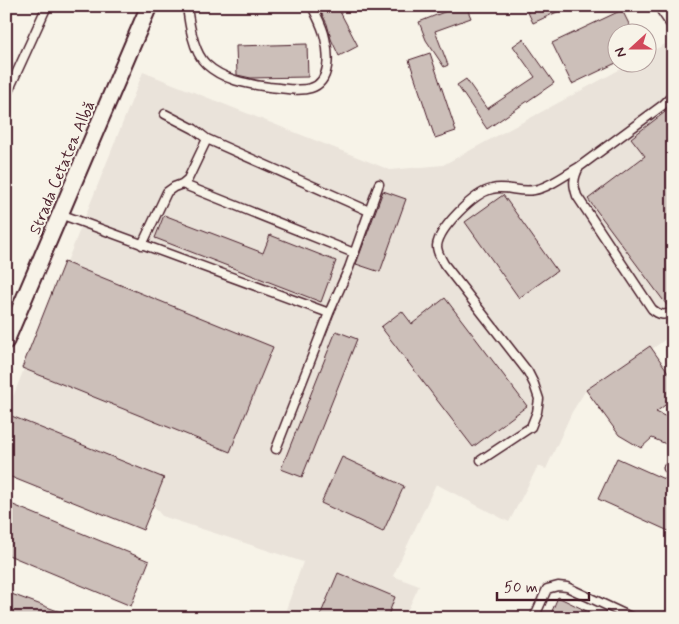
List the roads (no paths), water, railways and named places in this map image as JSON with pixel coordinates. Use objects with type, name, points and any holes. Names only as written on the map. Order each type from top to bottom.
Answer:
[{"type":"street","name":"Strada Cetatea Albă","points":[[6,341],[149,6]]},
{"type":"lane","points":[[6,96],[47,6]]},
{"type":"lane","points":[[187,6],[194,40],[205,63],[226,76],[245,84],[298,90],[318,85],[327,74],[326,39],[312,6]]},
{"type":"lane","points":[[658,6],[673,28]]},
{"type":"lane","points":[[482,460],[531,427],[537,412],[539,399],[528,372],[444,264],[437,248],[438,240],[456,214],[478,195],[491,189],[503,188],[519,191],[543,188],[578,167],[673,96]]},
{"type":"lane","points":[[165,114],[189,126],[207,139],[369,211]]},
{"type":"lane","points":[[142,245],[167,192],[188,179],[207,139]]},
{"type":"lane","points":[[578,167],[574,178],[575,188],[577,196],[587,212],[652,309],[658,314],[664,315],[673,312]]},
{"type":"lane","points":[[182,184],[354,253]]},
{"type":"lane","points":[[276,449],[354,253],[379,184]]},
{"type":"lane","points":[[60,214],[329,314]]},
{"type":"lane","points":[[534,618],[547,589],[558,586],[567,587],[633,618]]}]
